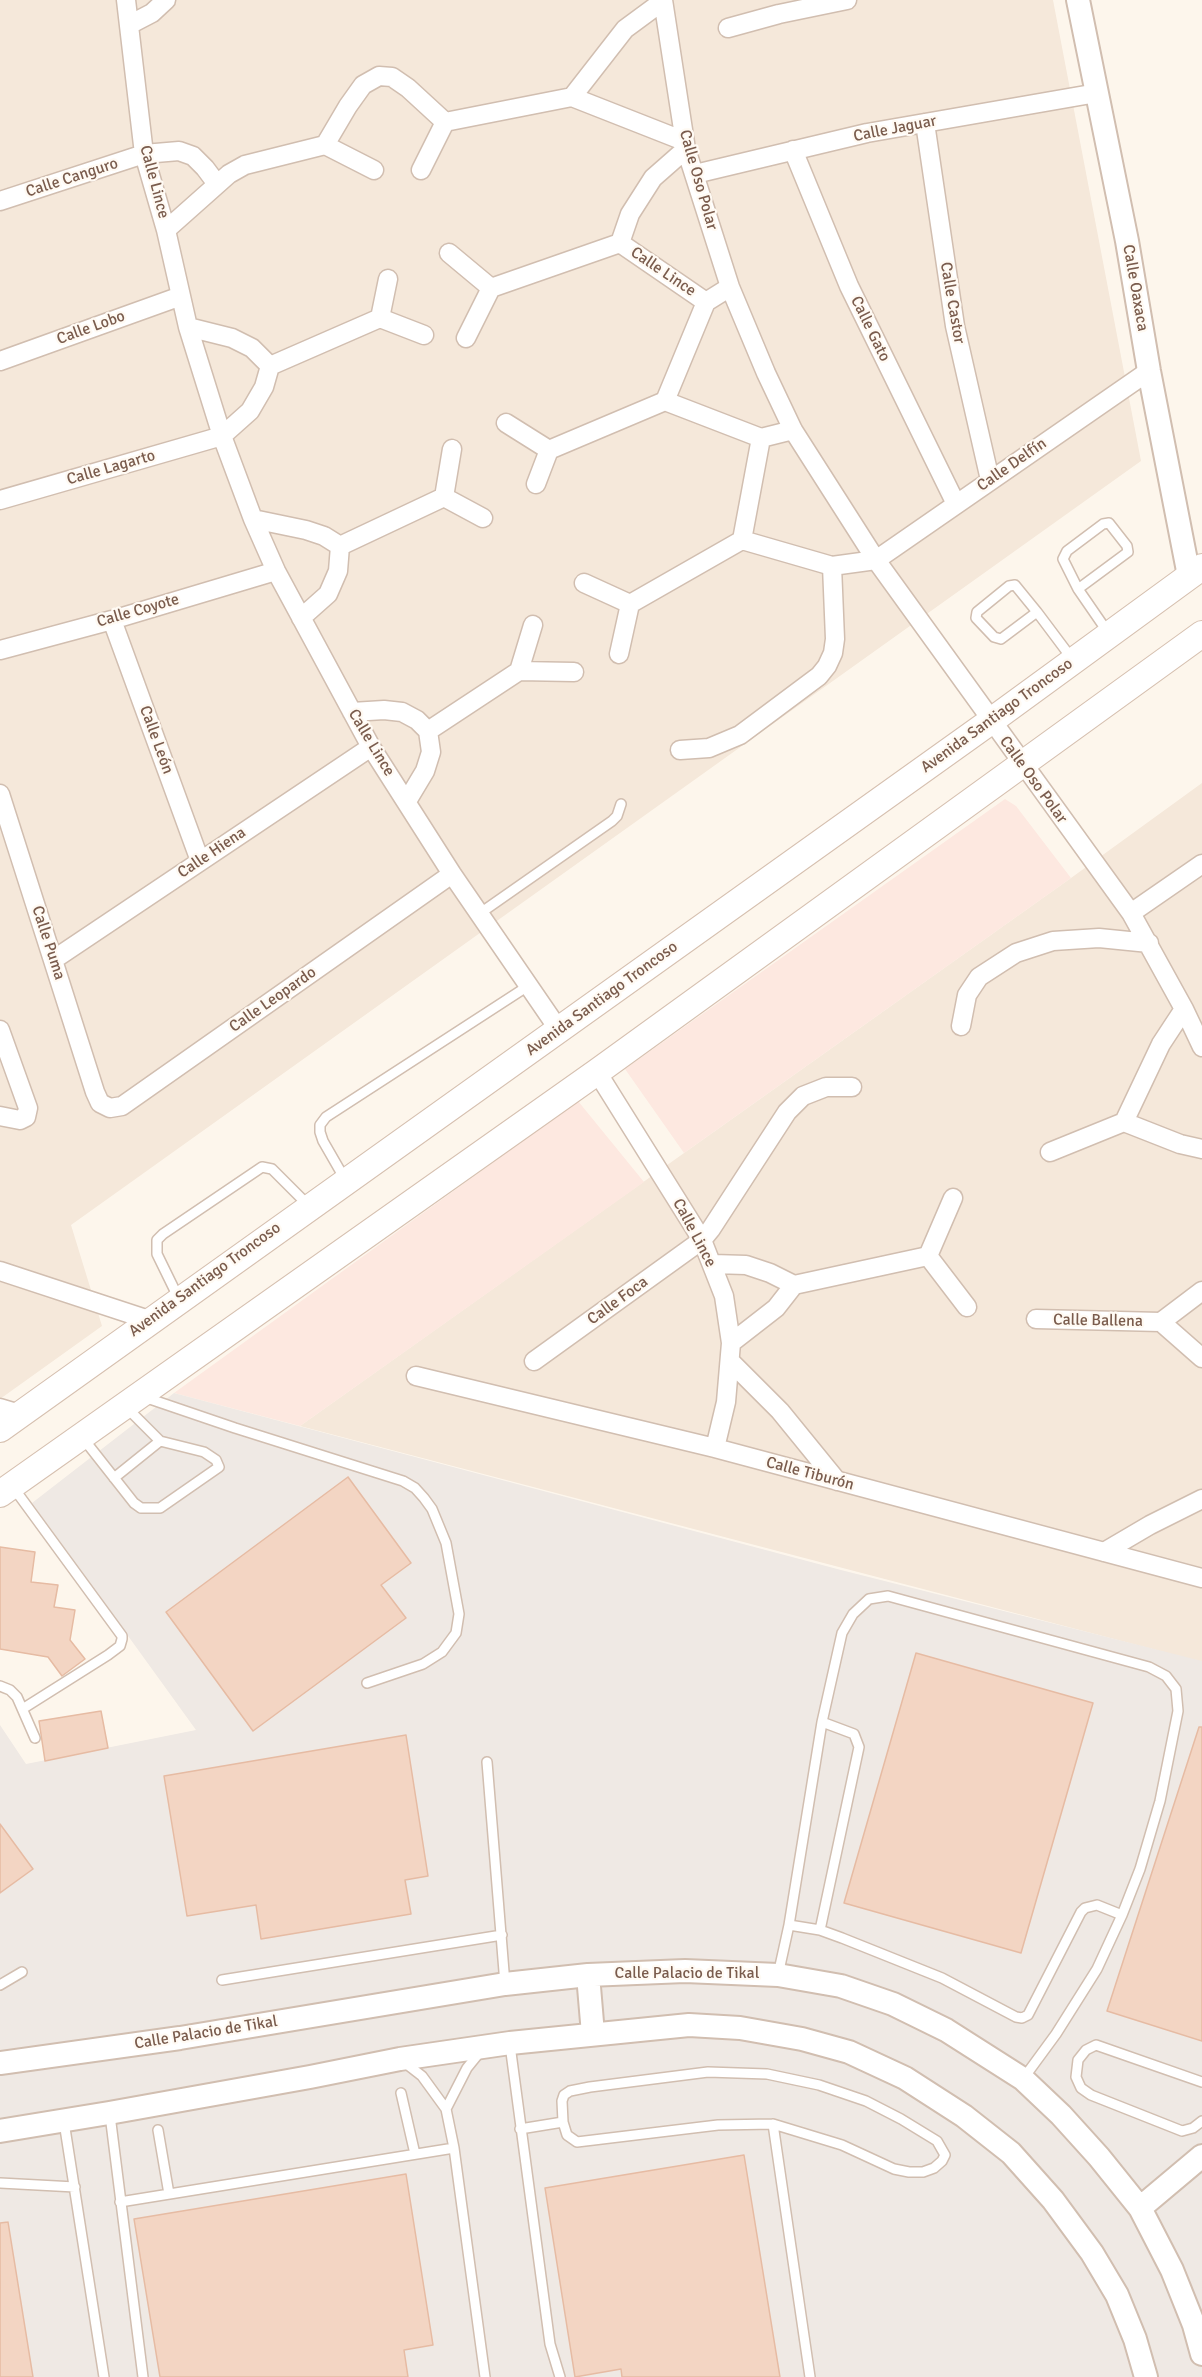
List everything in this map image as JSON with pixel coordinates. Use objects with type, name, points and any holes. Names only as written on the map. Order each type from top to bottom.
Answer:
[{"type":"main road","name":"Avenida Santiago Troncoso","points":[[7,1417],[179,1299],[559,1030],[1196,572]]},
{"type":"main road","points":[[6,1490],[597,1072],[1202,634]]},
{"type":"street","name":"Calle Lince","points":[[126,0],[144,154],[166,230],[188,327],[222,436],[253,519],[276,571],[371,747],[452,874],[559,1030]]},
{"type":"street","points":[[129,25],[152,13],[166,0]]},
{"type":"street","points":[[728,28],[778,7],[848,0]]},
{"type":"street","name":"Calle Oaxaca","points":[[1078,0],[1127,241],[1149,371],[1196,572]]},
{"type":"street","points":[[572,97],[625,29],[663,1]]},
{"type":"street","name":"Calle Oso Polar","points":[[663,1],[685,145],[730,287],[793,430],[876,560],[1131,913],[1184,1009],[1202,1047]]},
{"type":"street","points":[[325,145],[363,85],[379,76],[392,77],[400,82],[445,122]]},
{"type":"street","name":"Calle Jaguar","points":[[695,174],[867,133],[1097,93]]},
{"type":"street","points":[[445,122],[572,97],[685,145]]},
{"type":"street","points":[[421,170],[445,122]]},
{"type":"street","name":"Calle Castor","points":[[925,123],[955,326],[990,480]]},
{"type":"street","points":[[166,230],[229,174],[245,165],[325,145],[374,170]]},
{"type":"street","name":"Calle Lince","points":[[620,243],[630,214],[653,178],[685,145]]},
{"type":"street","name":"Calle Gato","points":[[793,150],[849,286],[956,504]]},
{"type":"street","name":"Calle Canguro","points":[[0,201],[144,154],[179,152],[193,156],[206,168],[217,184]]},
{"type":"street","name":"Calle Lince","points":[[491,288],[620,243]]},
{"type":"street","name":"Calle Lince","points":[[620,243],[706,302]]},
{"type":"street","points":[[449,253],[491,288],[466,338]]},
{"type":"street","points":[[380,318],[387,279]]},
{"type":"street","points":[[665,401],[706,302],[730,287]]},
{"type":"street","name":"Calle Lobo","points":[[0,361],[181,296]]},
{"type":"street","points":[[270,366],[380,318],[424,335]]},
{"type":"street","points":[[188,327],[232,338],[252,348],[270,366]]},
{"type":"street","points":[[222,436],[250,411],[264,387],[270,366]]},
{"type":"street","name":"Calle Delfín","points":[[876,560],[1149,371]]},
{"type":"street","points":[[536,484],[549,450],[665,401],[761,438],[793,430]]},
{"type":"street","points":[[506,423],[549,450]]},
{"type":"street","name":"Calle Lagarto","points":[[0,500],[222,436]]},
{"type":"street","points":[[742,540],[761,438]]},
{"type":"street","points":[[444,496],[452,449]]},
{"type":"street","points":[[340,546],[444,496]]},
{"type":"street","points":[[444,496],[483,518]]},
{"type":"street","points":[[253,519],[306,530],[324,536],[340,546]]},
{"type":"street","points":[[619,654],[630,604],[742,540],[832,566],[876,560]]},
{"type":"street","points":[[301,618],[328,594],[338,571],[340,546]]},
{"type":"street","points":[[680,750],[709,748],[740,735],[819,676],[833,653],[835,639],[832,566]]},
{"type":"street","name":"Calle Coyote","points":[[0,650],[112,620],[276,571]]},
{"type":"street","points":[[584,583],[630,604]]},
{"type":"street","name":"Calle León","points":[[112,620],[200,861]]},
{"type":"street","points":[[519,671],[533,625]]},
{"type":"street","points":[[428,731],[519,671],[574,672]]},
{"type":"street","points":[[352,712],[384,710],[402,712],[417,720],[428,731],[431,752],[425,771],[407,801]]},
{"type":"street","name":"Calle Hiena","points":[[53,960],[371,747]]},
{"type":"street","name":"Calle Puma","points":[[0,794],[95,1092]]},
{"type":"street","points":[[1131,913],[1202,864]]},
{"type":"street","name":"Calle Leopardo","points":[[95,1092],[100,1102],[110,1108],[123,1106],[452,874]]},
{"type":"street","points":[[961,1026],[967,995],[979,977],[1016,953],[1053,940],[1098,938],[1149,943]]},
{"type":"street","points":[[1050,1152],[1124,1122],[1161,1044],[1184,1009]]},
{"type":"street","points":[[0,1030],[28,1108],[26,1117],[13,1120],[0,1116]]},
{"type":"street","name":"Calle Lince","points":[[597,1072],[702,1240],[724,1296],[730,1352],[726,1402],[715,1448]]},
{"type":"street","name":"Calle Foca","points":[[534,1361],[702,1240],[787,1112],[803,1096],[826,1087],[852,1087]]},
{"type":"street","points":[[1124,1122],[1180,1144],[1202,1149]]},
{"type":"street","points":[[928,1256],[953,1198]]},
{"type":"street","points":[[712,1264],[746,1266],[770,1273],[794,1285],[928,1256]]},
{"type":"street","points":[[928,1256],[967,1307]]},
{"type":"street","points":[[0,1271],[149,1320]]},
{"type":"street","points":[[794,1285],[777,1308],[730,1352],[837,1481]]},
{"type":"street","name":"Calle Ballena","points":[[1036,1319],[1161,1322],[1202,1291]]},
{"type":"street","name":"Calle Ballena","points":[[1161,1322],[1202,1358]]},
{"type":"street","name":"Calle Tiburón","points":[[416,1376],[715,1448],[1202,1578]]},
{"type":"street","points":[[1104,1552],[1150,1525],[1202,1499]]},
{"type":"street","name":"Calle Palacio de Tikal","points":[[0,2063],[180,2038],[505,1984],[588,1975],[685,1971],[778,1975],[841,1986],[893,2004],[946,2030],[1023,2079],[1061,2115],[1140,2208],[1172,2270],[1194,2325],[1202,2354]]},
{"type":"street","points":[[588,1975],[593,2034]]},
{"type":"street","points":[[0,2131],[400,2059],[510,2043],[689,2025],[740,2028],[802,2038],[849,2052],[905,2078],[964,2116],[1011,2153],[1053,2200],[1092,2253],[1117,2295],[1135,2339],[1146,2377]]},
{"type":"street","points":[[1140,2208],[1202,2156]]},
{"type":"lane","points":[[1078,589],[1128,552],[1127,546],[1109,523],[1103,524],[1064,556],[1064,563],[1078,589],[1109,634]]},
{"type":"lane","points":[[1037,612],[1001,639],[994,637],[976,618],[977,612],[1013,584],[1019,588],[1037,612],[1073,660]]},
{"type":"lane","points":[[479,914],[612,820],[617,816],[621,804]]},
{"type":"lane","points":[[346,1180],[322,1141],[321,1125],[326,1117],[528,986]]},
{"type":"lane","points":[[179,1299],[157,1254],[157,1240],[163,1234],[262,1167],[272,1169],[309,1206]]},
{"type":"lane","points":[[82,1437],[134,1503],[150,1509],[160,1508],[219,1467],[216,1460],[204,1452],[160,1441],[131,1400]]},
{"type":"lane","points":[[131,1400],[235,1428],[403,1481],[415,1488],[424,1498],[432,1509],[446,1543],[459,1614],[456,1633],[442,1652],[423,1664],[367,1683]]},
{"type":"lane","points":[[114,1478],[160,1441]]},
{"type":"lane","points":[[6,1490],[122,1639],[120,1646],[108,1655],[24,1707]]},
{"type":"lane","points":[[778,1975],[789,1924],[822,1722],[842,1634],[853,1614],[869,1599],[888,1596],[1149,1667],[1166,1676],[1176,1689],[1178,1711],[1160,1801],[1140,1869],[1122,1915],[1096,1969],[1056,2034],[1023,2079]]},
{"type":"lane","points":[[0,1686],[13,1693],[24,1707],[35,1738]]},
{"type":"lane","points":[[820,1930],[859,1746],[854,1734],[822,1722]]},
{"type":"lane","points":[[487,1762],[505,1984]]},
{"type":"lane","points":[[789,1924],[820,1930],[942,1978],[1022,2018],[1028,2014],[1081,1912],[1085,1908],[1097,1905],[1122,1915]]},
{"type":"lane","points":[[222,1980],[502,1935]]},
{"type":"lane","points":[[0,1985],[22,1972]]},
{"type":"lane","points":[[510,2043],[550,2344],[560,2377]]},
{"type":"lane","points":[[1202,2082],[1096,2045],[1086,2050],[1078,2060],[1076,2077],[1081,2088],[1091,2095],[1182,2131],[1193,2128],[1202,2121]]},
{"type":"lane","points":[[446,2109],[467,2068],[483,2047]]},
{"type":"lane","points":[[400,2059],[422,2076],[446,2109],[485,2377]]},
{"type":"lane","points":[[708,2072],[766,2074],[819,2085],[866,2101],[937,2141],[945,2155],[934,2168],[923,2172],[909,2172],[894,2169],[842,2145],[773,2124],[718,2125],[577,2142],[567,2135],[563,2122],[562,2101],[564,2095],[570,2091],[590,2087],[708,2072]]},
{"type":"lane","points":[[401,2093],[415,2154]]},
{"type":"lane","points":[[110,2113],[143,2377]]},
{"type":"lane","points":[[63,2120],[104,2377]]},
{"type":"lane","points":[[520,2129],[563,2122]]},
{"type":"lane","points":[[773,2124],[810,2377]]},
{"type":"lane","points":[[158,2130],[169,2194]]},
{"type":"lane","points":[[120,2202],[453,2148]]},
{"type":"lane","points":[[0,2183],[75,2187]]},
{"type":"shaded area","points":[[0,0],[1053,0],[1141,461],[71,1225],[102,1326],[0,1399]]},
{"type":"shaded area","points":[[1202,783],[1202,1662],[300,1426],[1071,878]]},
{"type":"shaded area","points":[[1005,799],[1016,806],[1071,878],[684,1153],[625,1069]]},
{"type":"shaded area","points":[[578,1101],[644,1182],[300,1426],[174,1393]]},
{"type":"shaded area","points":[[174,1393],[841,1570],[1202,1661],[1202,2377],[0,2377],[0,1725],[26,1764],[196,1730],[32,1503]]},
{"type":"building","points":[[348,1477],[411,1563],[381,1585],[406,1618],[253,1731],[166,1612]]},
{"type":"building","points":[[0,1547],[35,1552],[31,1582],[58,1585],[54,1607],[75,1610],[70,1640],[85,1659],[62,1676],[48,1657],[0,1649]]},
{"type":"building","points":[[916,1653],[1093,1703],[1021,1953],[844,1903]]},
{"type":"building","points":[[101,1711],[108,1748],[45,1761],[39,1721]]},
{"type":"building","points":[[1199,1727],[1202,1727],[1202,2041],[1107,2011]]},
{"type":"building","points":[[406,1735],[428,1876],[405,1880],[411,1914],[261,1939],[256,1905],[187,1916],[164,1776]]},
{"type":"building","points":[[0,1824],[33,1869],[0,1893]]},
{"type":"building","points":[[744,2155],[780,2377],[622,2377],[621,2369],[575,2377],[545,2188]]},
{"type":"building","points":[[406,2174],[433,2345],[404,2350],[408,2377],[160,2377],[134,2219]]},
{"type":"building","points":[[8,2222],[33,2377],[0,2377],[0,2223]]}]
